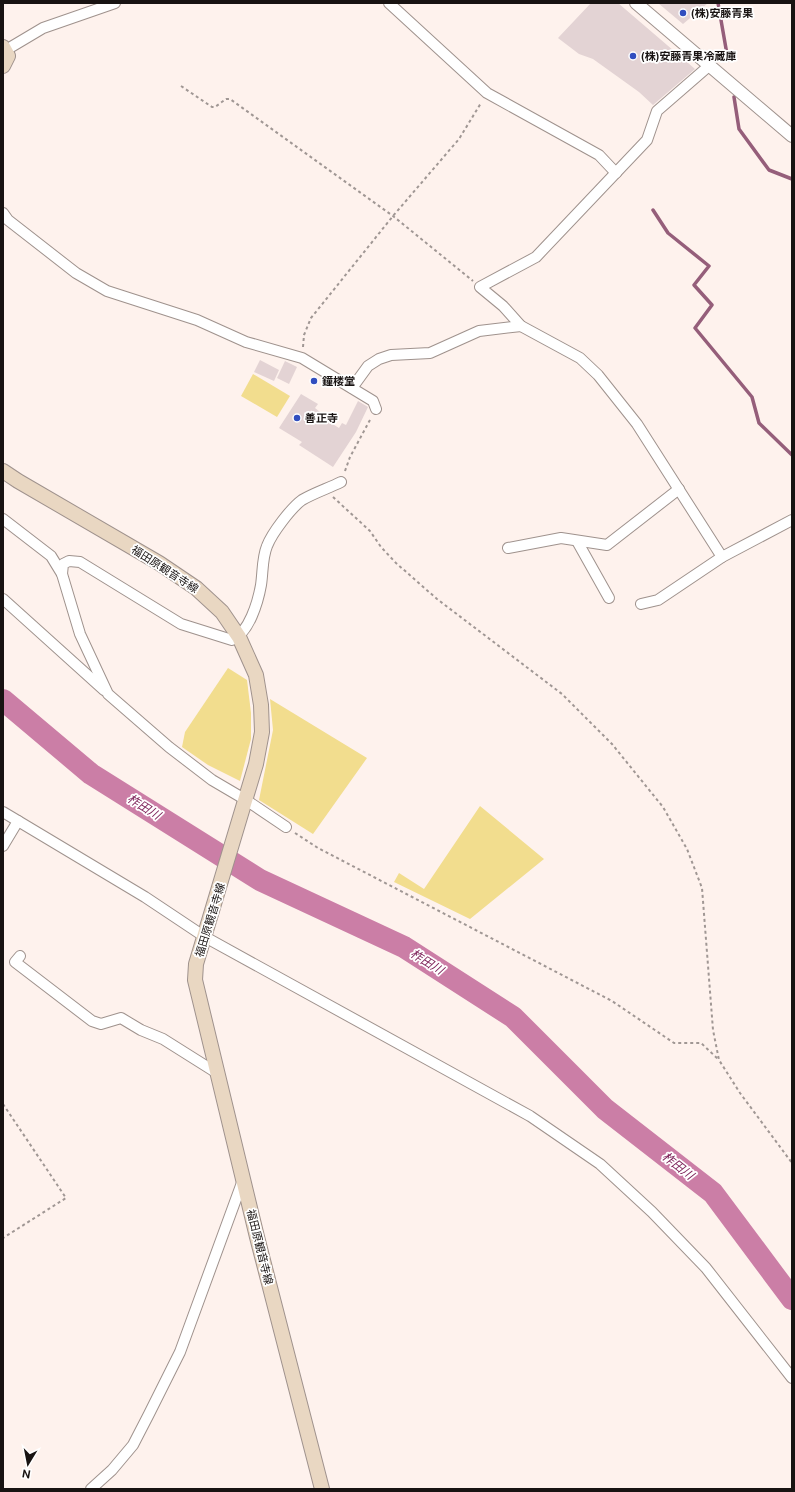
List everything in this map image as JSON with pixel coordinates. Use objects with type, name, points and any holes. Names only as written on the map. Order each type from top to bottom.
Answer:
[{"type":"main road","points":[[3,66],[8,56],[4,48]]},
{"type":"main road","name":"福田原観音寺線","points":[[3,471],[159,563],[196,588],[222,612],[239,637],[256,675],[261,705],[262,732],[246,800],[196,964],[195,980],[216,1073],[322,1489]]},
{"type":"street","points":[[4,48],[43,28],[115,3]]},
{"type":"street","points":[[389,3],[487,93],[599,154],[616,173]]},
{"type":"street","points":[[636,3],[710,65],[788,133],[792,139]]},
{"type":"street","points":[[710,65],[656,111],[647,140],[536,256],[526,264],[480,287],[503,306],[521,326],[580,358],[598,375],[637,424],[722,557]]},
{"type":"street","points":[[3,213],[8,220],[76,273],[107,291],[197,320],[246,342],[302,358],[373,401],[376,408]]},
{"type":"street","points":[[352,388],[368,366],[379,359],[391,355],[430,353],[479,331],[521,326]]},
{"type":"street","points":[[62,574],[63,564],[69,560],[80,562],[182,624],[232,640],[239,637],[249,619],[257,598],[267,545],[289,513],[302,500],[341,482]]},
{"type":"street","points":[[508,548],[561,538],[607,545],[679,489]]},
{"type":"street","points":[[3,519],[51,556],[62,574],[80,634],[108,694]]},
{"type":"street","points":[[641,604],[658,600],[722,557],[792,520]]},
{"type":"street","points":[[577,541],[609,598]]},
{"type":"street","points":[[3,599],[169,747],[212,780],[246,800],[286,827]]},
{"type":"street","points":[[3,812],[145,897],[205,937],[530,1116],[600,1164],[652,1212],[706,1268],[792,1378]]},
{"type":"street","points":[[3,846],[18,821]]},
{"type":"street","points":[[20,956],[15,962],[92,1021],[101,1024],[122,1018],[141,1030],[163,1039],[216,1073]]},
{"type":"street","points":[[91,1489],[112,1470],[133,1445],[153,1407],[180,1352],[243,1180]]},
{"type":"path","points":[[181,86],[212,107],[215,107],[226,99],[230,100],[393,216],[480,287]]},
{"type":"path","points":[[302,358],[304,335],[311,318],[393,216],[459,139],[487,93]]},
{"type":"path","points":[[341,482],[350,457],[376,408]]},
{"type":"path","points":[[325,490],[370,531],[381,547],[396,563],[437,600],[562,694],[612,744],[663,807],[687,849],[702,888],[712,1030],[719,1060]]},
{"type":"path","points":[[286,827],[318,848],[612,1001],[674,1043],[701,1044],[719,1060],[740,1093],[792,1163]]},
{"type":"path","points":[[3,1104],[66,1198],[3,1238]]},
{"type":"shaded area","points":[[253,374],[290,396],[277,417],[241,396]]},
{"type":"shaded area","points":[[228,668],[247,680],[251,713],[251,739],[240,781],[208,765],[182,747],[185,732]]},
{"type":"shaded area","points":[[270,699],[367,758],[313,834],[259,800],[273,730]]},
{"type":"shaded area","points":[[480,806],[544,859],[470,919],[394,882],[399,873],[424,889]]},
{"type":"building","name":"(株)安藤青果冷蔵庫","points":[[591,3],[618,3],[695,69],[653,105],[639,92],[593,59],[579,54],[558,38]]},
{"type":"building","name":"(株)安藤青果","points":[[658,3],[708,3],[683,24]]},
{"type":"building","points":[[260,360],[279,370],[274,381],[254,372]]},
{"type":"building","points":[[285,361],[297,367],[289,384],[277,378]]},
{"type":"building","points":[[301,394],[318,404],[315,408],[320,412],[318,415],[339,428],[342,423],[346,425],[358,401],[368,407],[356,432],[333,467],[299,445],[302,442],[279,428]]},
{"type":"waterway","points":[[718,3],[728,60]]},
{"type":"waterway","points":[[734,97],[739,129],[769,170],[792,179]]},
{"type":"waterway","points":[[653,210],[668,233],[709,266],[694,285],[712,305],[695,328],[752,397],[759,423],[792,455]]},
{"type":"waterway","name":"柞田川","points":[[3,700],[91,774],[260,880],[404,947],[513,1017],[605,1109],[713,1193],[792,1299]]},
{"type":"place","name":"(株)安藤青果","points":[[683,13]]},
{"type":"place","name":"(株)安藤青果冷蔵庫","points":[[633,56]]},
{"type":"place","name":"鐘楼堂","points":[[314,381]]},
{"type":"place","name":"善正寺","points":[[297,418]]}]
